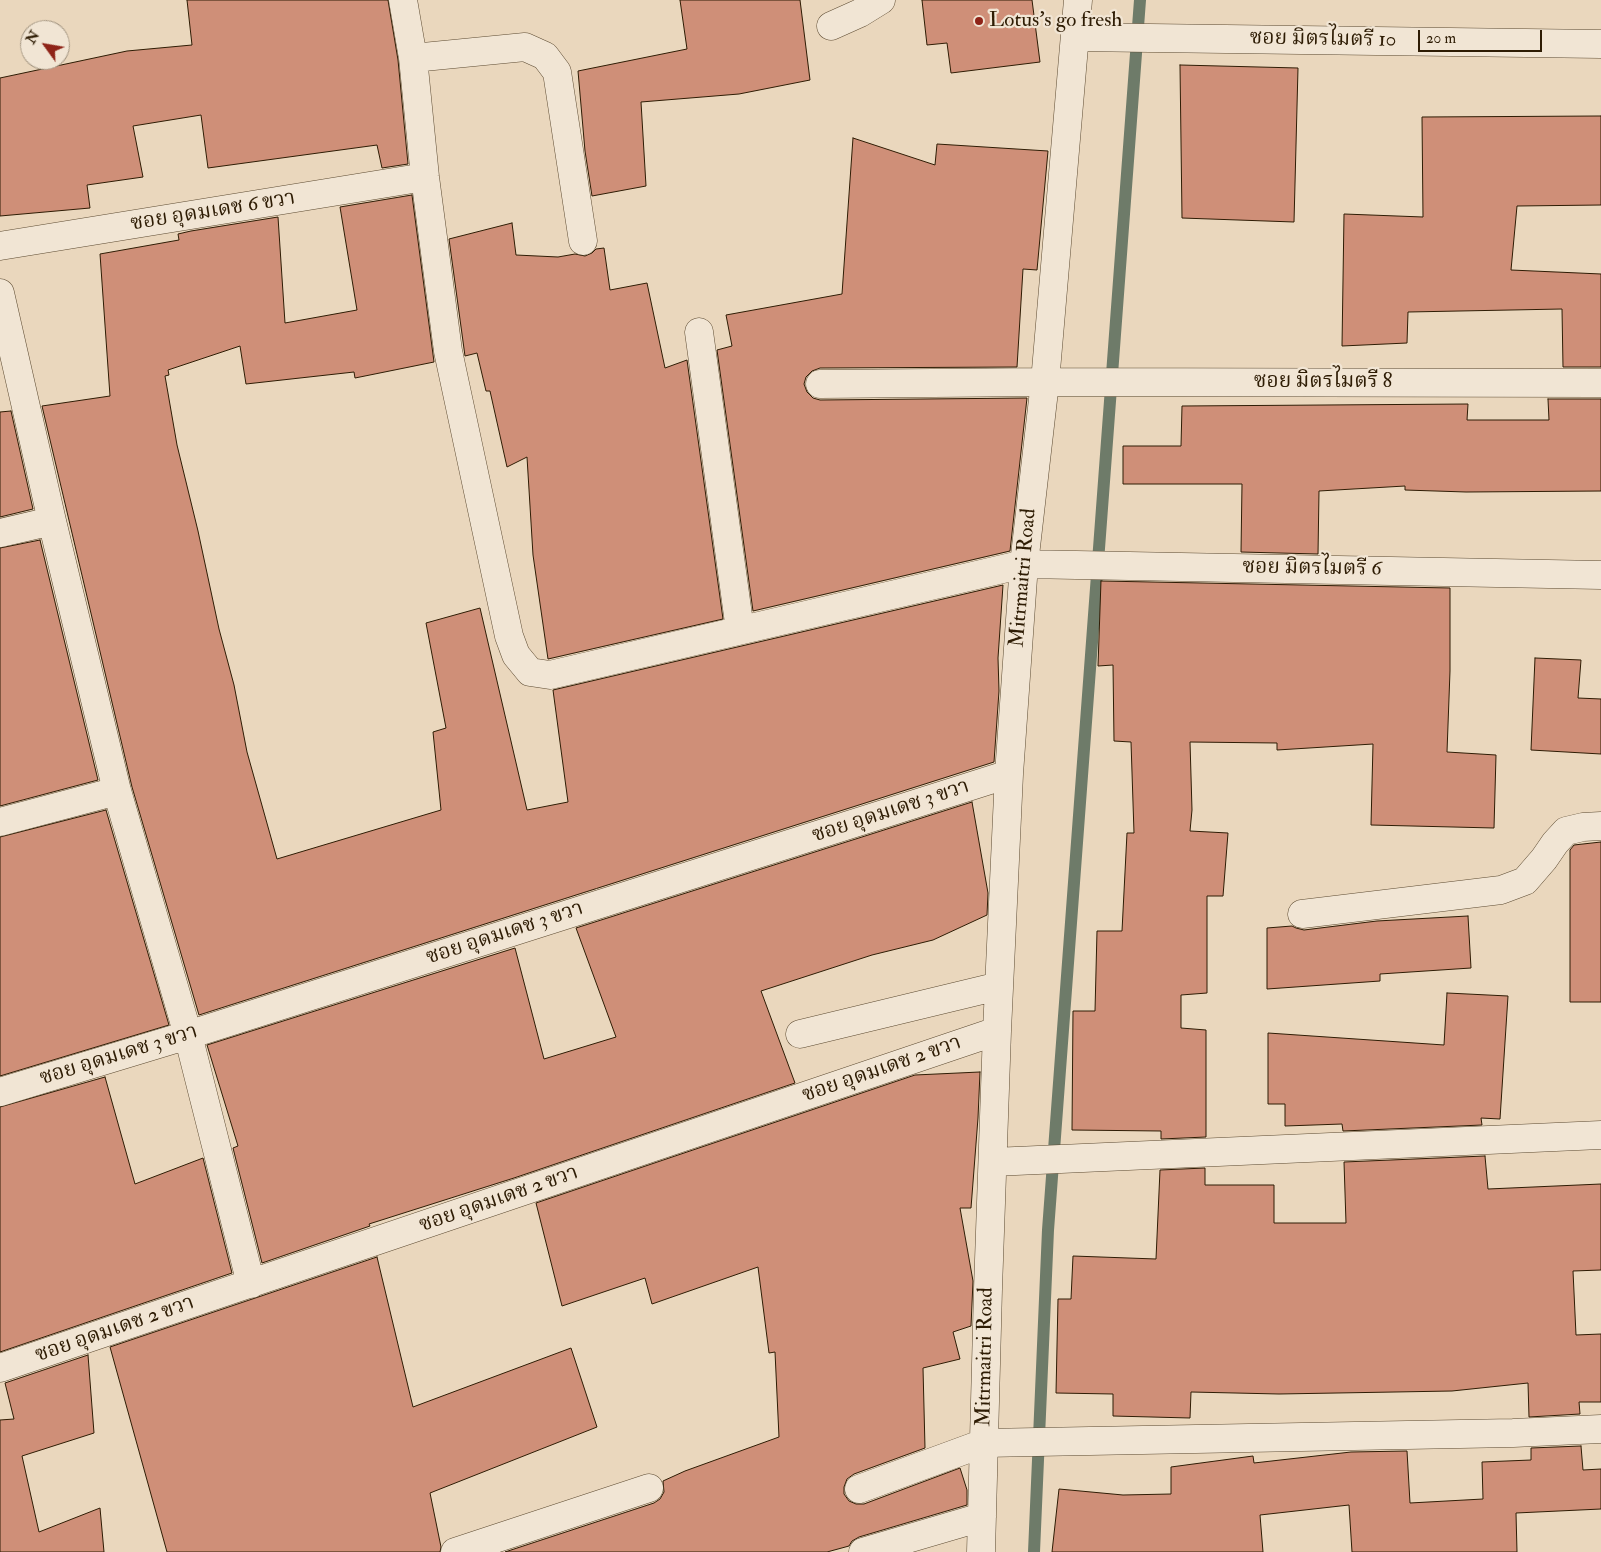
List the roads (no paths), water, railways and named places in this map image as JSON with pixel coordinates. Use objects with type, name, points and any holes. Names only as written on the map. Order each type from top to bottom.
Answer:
[{"type":"street","name":"ซอย มิตรไมตรี 6","points":[[403,0],[413,58],[448,351],[509,636],[516,655],[530,672],[550,675],[1024,564],[1601,575]]},
{"type":"street","points":[[830,26],[860,13],[880,0]]},
{"type":"street","name":"Mitrmaitri Road","points":[[981,1552],[997,1031],[1009,774],[1024,564],[1045,382],[1078,0]]},
{"type":"street","name":"ซอย มิตรไมตรี 10","points":[[1075,37],[1601,44]]},
{"type":"street","points":[[413,58],[525,47],[545,56],[557,72],[583,241]]},
{"type":"street","name":"ซอย อุดมเดช 6 ขวา","points":[[0,246],[426,177]]},
{"type":"street","points":[[0,293],[52,522],[117,791],[188,1035],[251,1284]]},
{"type":"street","points":[[699,332],[740,630]]},
{"type":"street","name":"ซอย มิตรไมตรี 8","points":[[820,384],[1045,382],[1601,383]]},
{"type":"street","points":[[0,533],[52,522]]},
{"type":"street","name":"ซอย อุดมเดช 3 ขวา","points":[[0,1092],[188,1035],[1009,774]]},
{"type":"street","points":[[0,822],[117,791]]},
{"type":"street","points":[[1302,914],[1501,890],[1524,881],[1566,830],[1601,826]]},
{"type":"street","points":[[800,1034],[999,986]]},
{"type":"street","name":"ซอย อุดมเดช 2 ขวา","points":[[0,1368],[997,1031]]},
{"type":"street","points":[[993,1162],[1601,1135]]},
{"type":"street","points":[[859,1489],[984,1443],[1513,1433],[1601,1429]]},
{"type":"street","points":[[455,1552],[649,1488]]},
{"type":"street","points":[[863,1552],[982,1517]]},
{"type":"waterway","points":[[1034,1552],[1048,1230],[1140,0]]},
{"type":"place","name":"Lotus's go fresh","points":[[979,21]]}]
